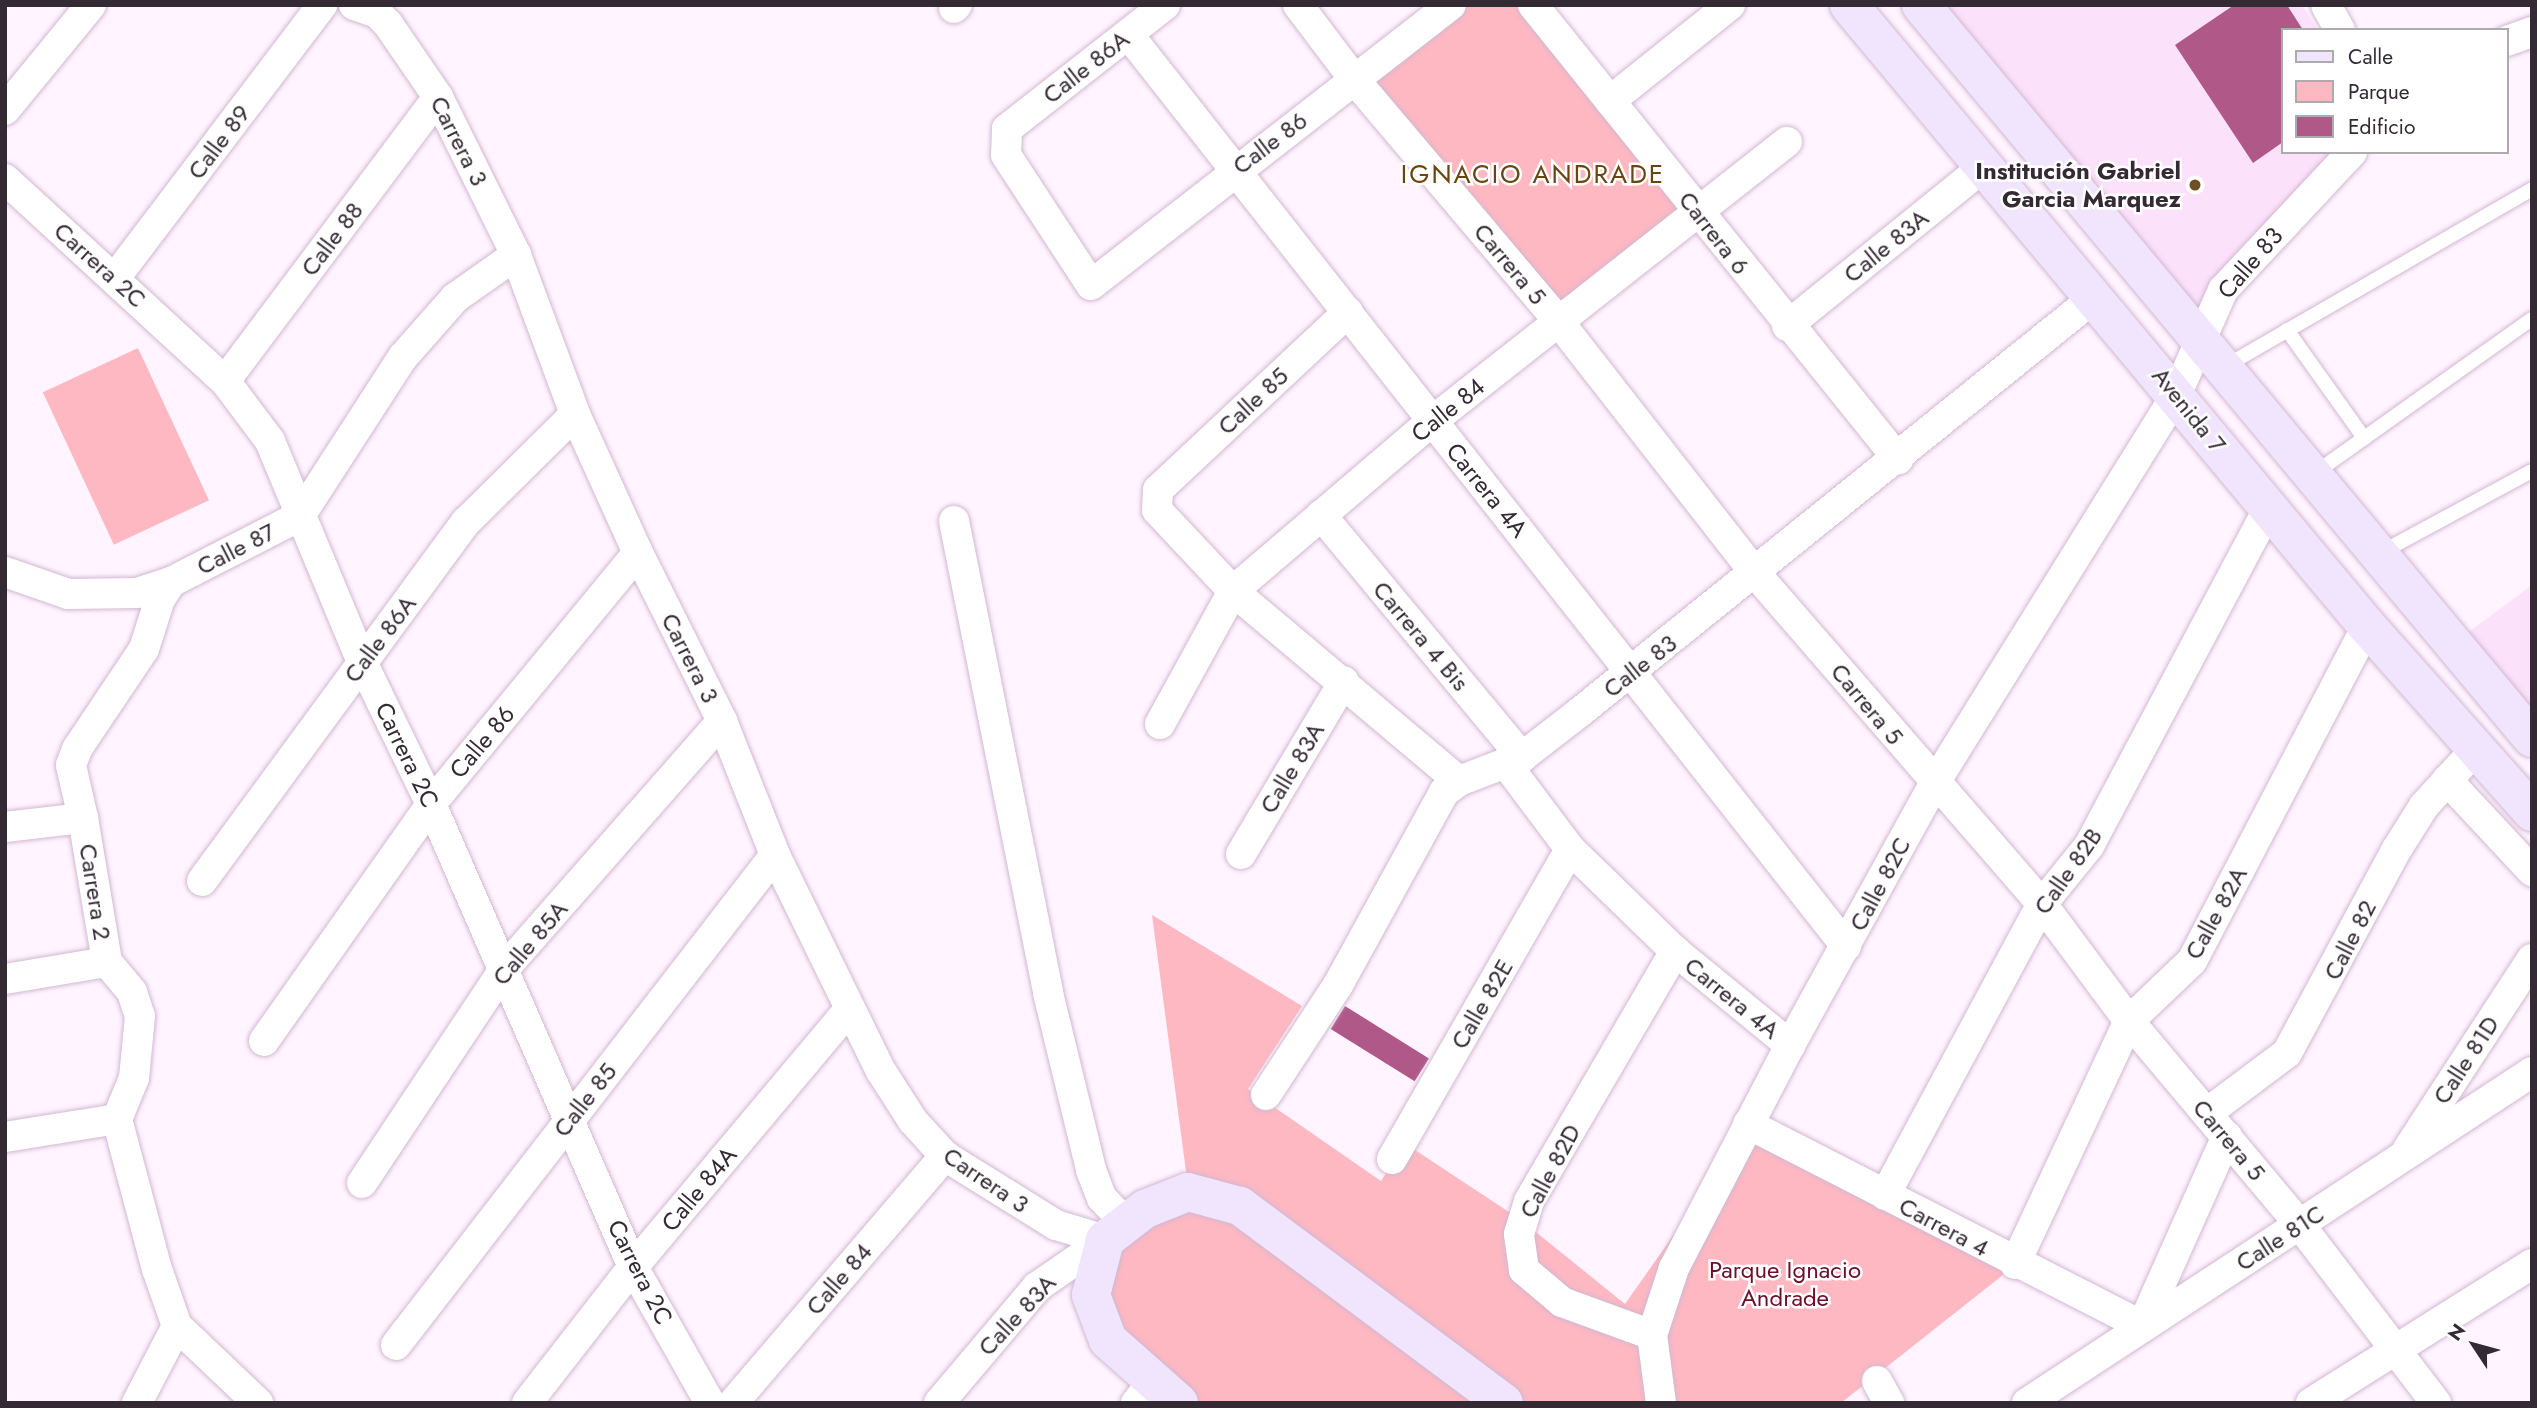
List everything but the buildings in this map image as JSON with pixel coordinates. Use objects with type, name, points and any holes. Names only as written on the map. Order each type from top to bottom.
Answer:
[{"type":"main road","name":"Avenida 7","points":[[1849,5],[1986,165],[2367,626],[2532,812]]},
{"type":"main road","name":"Avenida 7","points":[[1921,5],[2210,357],[2532,738]]},
{"type":"main road","points":[[1156,1396],[1108,1340],[1091,1295],[1105,1240],[1134,1217],[1188,1192],[1240,1206],[1504,1403]]},
{"type":"street","points":[[5,110],[91,5]]},
{"type":"street","name":"Calle 89","points":[[115,278],[322,5]]},
{"type":"street","name":"Carrera 3","points":[[354,5],[377,13],[388,24],[438,97],[516,255],[575,414],[638,553],[722,721],[775,855],[849,1010],[913,1121],[945,1156],[1056,1225],[1105,1240]]},
{"type":"street","name":"Calle 86A","points":[[1091,285],[1006,155],[1007,129],[1165,5]]},
{"type":"street","name":"Carrera 5","points":[[1298,5],[1354,79],[1559,322],[1756,574],[1934,784],[2042,904],[2129,1021],[2300,1225],[2435,1403]]},
{"type":"street","name":"Calle 86","points":[[1091,285],[1234,170],[1451,5]]},
{"type":"street","name":"Carrera 6","points":[[1533,5],[1787,326],[1898,459]]},
{"type":"street","points":[[1610,101],[1730,5]]},
{"type":"street","points":[[2326,5],[2339,28]]},
{"type":"street","points":[[2509,40],[2532,32]]},
{"type":"street","name":"Carrera 4A","points":[[1128,34],[1348,312],[1431,422],[1634,671],[1846,946]]},
{"type":"street","name":"Calle 88","points":[[225,382],[438,97]]},
{"type":"street","name":"Calle 84","points":[[1160,724],[1233,591],[1431,422],[1787,142]]},
{"type":"street","name":"Calle 83","points":[[2176,393],[2210,357],[2223,290],[2350,154]]},
{"type":"street","name":"Calle 83A","points":[[1787,326],[1986,165]]},
{"type":"street","name":"Carrera 2C","points":[[5,179],[225,382],[270,441],[362,662],[431,804],[633,1267],[710,1403]]},
{"type":"street","name":"Calle 87","points":[[83,818],[71,765],[77,749],[144,649],[160,599],[171,582],[300,516],[403,357],[455,298],[516,255]]},
{"type":"street","name":"Calle 83","points":[[1459,781],[1514,761],[1634,671],[2095,297]]},
{"type":"street","name":"Calle 85","points":[[1233,591],[1157,510],[1158,490],[1348,312]]},
{"type":"street","name":"Calle 82C","points":[[1661,1403],[1652,1335],[1674,1268],[1790,1045],[1934,784],[2176,393]]},
{"type":"street","name":"Calle 86A","points":[[202,881],[466,522],[575,414]]},
{"type":"street","name":"Calle 82B","points":[[1885,1195],[2042,904],[2089,846],[2269,507]]},
{"type":"street","name":"Carrera 4 Bis","points":[[1321,515],[1514,761]]},
{"type":"street","points":[[954,522],[1048,993],[1091,1170],[1102,1198],[1116,1213],[1134,1217]]},
{"type":"street","name":"Calle 86","points":[[264,1041],[431,804],[638,553]]},
{"type":"street","points":[[5,572],[68,594],[137,593],[171,582]]},
{"type":"street","points":[[1233,591],[1344,681],[1459,781],[1444,793],[1338,985],[1266,1095]]},
{"type":"street","name":"Calle 82A","points":[[2015,1264],[2129,1021],[2192,961],[2367,626]]},
{"type":"street","name":"Calle 83A","points":[[1241,855],[1344,681]]},
{"type":"street","name":"Calle 85A","points":[[362,1183],[504,969],[722,721]]},
{"type":"street","name":"Calle 82","points":[[2207,1113],[2287,1053],[2397,849],[2447,780],[2475,750]]},
{"type":"street","name":"Carrera 4A","points":[[1514,761],[1570,849],[1675,951],[1790,1045]]},
{"type":"street","points":[[2447,780],[2532,871]]},
{"type":"street","points":[[5,827],[83,818]]},
{"type":"street","name":"Carrera 2","points":[[83,818],[107,962],[132,992],[140,1016],[134,1078],[117,1119]]},
{"type":"street","name":"Calle 82E","points":[[1392,1159],[1570,849]]},
{"type":"street","name":"Calle 85","points":[[396,1345],[775,855]]},
{"type":"street","name":"Calle 82D","points":[[1652,1335],[1562,1302],[1524,1270],[1519,1234],[1529,1201],[1675,951]]},
{"type":"street","name":"Calle 81D","points":[[2400,1162],[2532,959]]},
{"type":"street","points":[[5,979],[107,962]]},
{"type":"street","name":"Calle 84A","points":[[527,1403],[633,1267],[849,1010]]},
{"type":"street","name":"Calle 81C","points":[[2027,1403],[2142,1326],[2400,1162],[2532,1072]]},
{"type":"street","points":[[5,1137],[117,1119],[157,1269],[177,1326],[258,1403]]},
{"type":"street","name":"Carrera 4","points":[[1748,1124],[2015,1264],[2142,1326]]},
{"type":"street","points":[[2142,1326],[2227,1136]]},
{"type":"street","name":"Calle 84","points":[[733,1403],[945,1156]]},
{"type":"street","name":"Calle 83A","points":[[939,1403],[1037,1287],[1105,1240]]},
{"type":"street","points":[[2311,1403],[2532,1264]]},
{"type":"street","points":[[137,1403],[177,1326]]},
{"type":"lane","points":[[2210,357],[2287,330],[2532,189]]},
{"type":"lane","points":[[2311,476],[2532,319]]},
{"type":"lane","points":[[2287,330],[2364,438]]},
{"type":"lane","points":[[2378,555],[2532,471]]},
{"type":"shaded area","name":"Institución Gabriel Garcia Marquez","points":[[1929,5],[2302,5],[2317,28],[2282,28],[2282,154],[2341,154],[2199,336]]},
{"type":"shaded area","points":[[2532,585],[2532,721],[2462,637]]},
{"type":"green space","points":[[1458,5],[1529,5],[1692,211],[1562,316],[1361,80]]},
{"type":"green space","points":[[138,348],[209,500],[114,545],[43,392]]},
{"type":"green space","name":"Parque Ignacio Andrade","points":[[1152,915],[1302,1006],[1248,1089],[1381,1181],[1406,1144],[1521,1220],[1625,1304],[1749,1128],[2013,1267],[1841,1403],[1185,1403],[1113,1340],[1107,1243],[1189,1194]]},
{"type":"place","name":"Institución Gabriel Garcia Marquez","points":[[2195,185]]},
{"type":"district","name":"IGNACIO ANDRADE","points":[[1533,175]]}]
